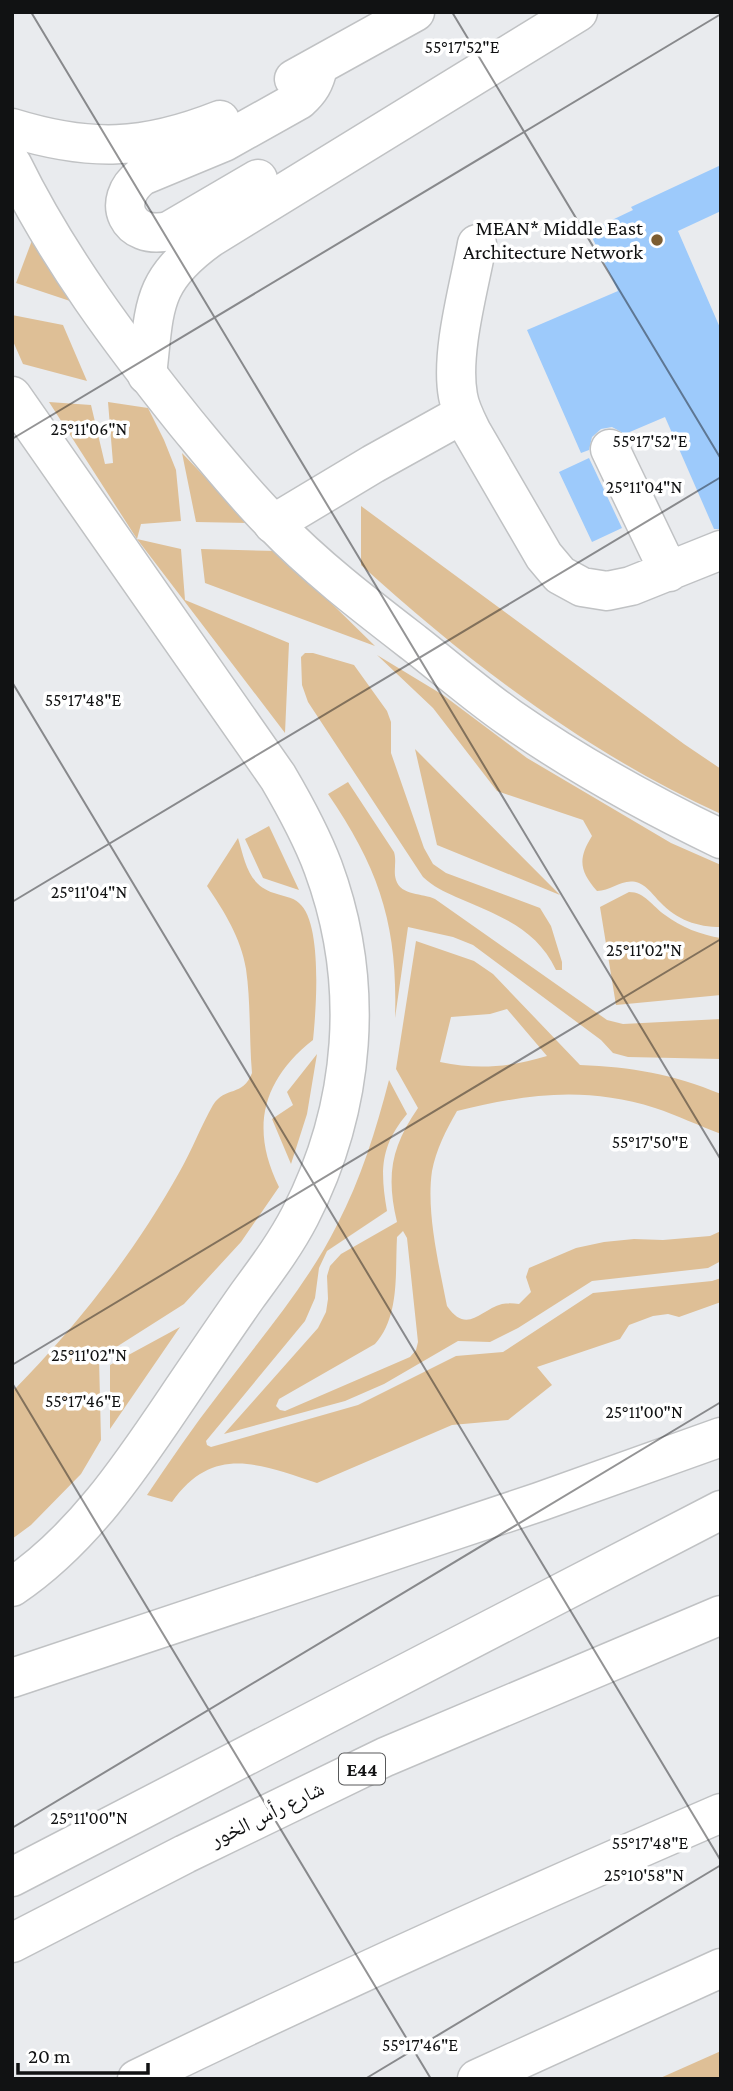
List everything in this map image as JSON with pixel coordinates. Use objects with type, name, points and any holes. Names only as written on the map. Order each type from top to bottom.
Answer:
[{"type":"main road","points":[[12,128],[49,140],[119,146],[187,133],[220,119],[318,67],[415,12]]},
{"type":"main road","points":[[147,375],[154,315],[160,292],[172,271],[183,259],[210,238],[578,12]]},
{"type":"main road","points":[[318,67],[316,80],[299,100],[224,142],[142,176],[126,194],[124,205],[127,217],[134,226],[144,233],[157,234],[169,231],[291,161],[306,158],[338,159]]},
{"type":"main road","points":[[12,164],[31,202],[87,292],[147,375],[232,479],[273,524],[387,622],[509,717],[590,770],[674,817],[721,839]]},
{"type":"main road","points":[[477,244],[456,367],[457,395],[463,414],[544,556],[560,575],[582,587],[607,591],[631,586],[721,550]]},
{"type":"main road","points":[[12,396],[270,766],[303,820],[323,867],[338,914],[346,954],[351,1034],[345,1081],[319,1172],[300,1216],[275,1258],[134,1461],[100,1505],[62,1546],[12,1587]]},
{"type":"main road","points":[[273,524],[463,414]]},
{"type":"main road","points":[[610,449],[669,572]]},
{"type":"main road","points":[[12,1678],[539,1502],[721,1437]]},
{"type":"main road","points":[[12,1877],[721,1510]]},
{"type":"main road","name":"شارع رأس الخور","points":[[12,1942],[385,1757],[721,1615]]},
{"type":"main road","points":[[137,2079],[258,2020],[540,1891],[721,1813]]},
{"type":"main road","points":[[477,2079],[721,1968]]},
{"type":"shaded area","points":[[34,235],[76,303],[16,283]]},
{"type":"shaded area","points":[[12,315],[63,325],[87,381],[23,364],[12,339]]},
{"type":"shaded area","points":[[49,402],[91,405],[105,464],[113,463],[108,402],[148,408],[176,470],[181,521],[141,524],[137,539]]},
{"type":"shaded area","points":[[182,453],[249,523],[196,522]]},
{"type":"shaded area","points":[[361,506],[721,769],[721,814],[671,790],[577,734],[487,671],[444,637],[361,565]]},
{"type":"shaded area","points":[[137,539],[181,549],[185,600],[289,643],[285,733]]},
{"type":"shaded area","points":[[201,549],[278,551],[375,646],[205,583]]},
{"type":"shaded area","points":[[305,653],[354,665],[387,711],[391,722],[391,753],[424,848],[433,864],[446,873],[540,908],[551,926],[562,970],[556,970],[538,943],[514,924],[443,891],[423,877],[308,702],[302,685],[301,657]]},
{"type":"shaded area","points":[[377,655],[443,695],[527,758],[671,843],[721,865],[721,927],[704,926],[680,918],[639,883],[628,882],[597,891],[582,864],[584,851],[592,836],[583,820],[497,791],[433,708]]},
{"type":"shaded area","points":[[415,749],[560,895],[437,845]]},
{"type":"shaded area","points":[[348,782],[394,852],[395,877],[403,889],[435,899],[607,1020],[623,1024],[721,1019],[721,1059],[628,1057],[613,1053],[601,1040],[473,945],[453,937],[408,927],[395,1018],[393,955],[382,900],[361,848],[328,794]]},
{"type":"shaded area","points":[[269,826],[299,890],[263,878],[245,839]]},
{"type":"shaded area","points":[[238,838],[249,871],[258,884],[297,901],[307,913],[315,947],[313,1040],[282,1072],[266,1107],[265,1145],[279,1187],[241,1242],[184,1304],[99,1358],[101,1440],[81,1474],[31,1525],[12,1539],[12,1392],[82,1314],[124,1259],[163,1201],[213,1105],[223,1095],[244,1085],[252,1073],[249,995],[244,958],[231,925],[207,886]]},
{"type":"shaded area","points":[[629,892],[644,897],[684,927],[721,938],[721,995],[616,1005],[600,907]]},
{"type":"shaded area","points":[[416,941],[474,961],[493,974],[580,1065],[652,1073],[686,1081],[721,1094],[721,1134],[655,1108],[604,1097],[532,1097],[457,1111],[434,1163],[431,1204],[434,1238],[447,1306],[461,1319],[474,1318],[502,1304],[519,1304],[531,1292],[526,1277],[529,1268],[576,1248],[634,1239],[663,1240],[710,1236],[721,1231],[721,1261],[708,1268],[592,1281],[518,1328],[490,1342],[458,1341],[384,1384],[345,1401],[224,1434],[318,1328],[326,1312],[327,1276],[330,1266],[341,1254],[397,1222],[392,1190],[393,1162],[402,1136],[418,1108],[396,1069]],"holes":[[[507,1009],[547,1056],[494,1066],[440,1062],[451,1017],[490,1014]],[[403,1231],[407,1238],[418,1342],[416,1350],[410,1357],[285,1411],[280,1410],[276,1406],[279,1399],[375,1344],[383,1333],[389,1321],[395,1294],[397,1237]]]},
{"type":"shaded area","points":[[317,1054],[307,1114],[291,1164],[272,1119],[293,1105],[287,1092]]},
{"type":"shaded area","points":[[389,1080],[407,1114],[391,1137],[384,1160],[383,1183],[387,1211],[327,1251],[319,1268],[315,1298],[305,1321],[206,1441],[207,1445],[211,1447],[358,1405],[456,1356],[503,1352],[593,1293],[721,1278],[721,1302],[679,1317],[668,1314],[653,1316],[629,1325],[620,1339],[537,1367],[552,1385],[508,1420],[452,1425],[317,1483],[257,1465],[221,1465],[204,1472],[188,1484],[172,1502],[147,1495],[200,1419],[297,1292],[325,1248],[361,1172]]},
{"type":"shaded area","points":[[180,1327],[110,1429],[110,1365]]},
{"type":"shaded area","points":[[721,2051],[721,2079],[658,2079]]},
{"type":"building","points":[[721,165],[721,211],[678,231],[721,330],[721,529],[714,529],[665,417],[625,434],[612,427],[601,429],[592,437],[589,450],[581,453],[527,330],[618,291],[589,231],[633,210],[631,207]]},
{"type":"building","points":[[589,458],[622,528],[592,542],[559,472]]},
{"type":"place","name":"MEAN* Middle East Architecture Network","points":[[657,240]]}]
